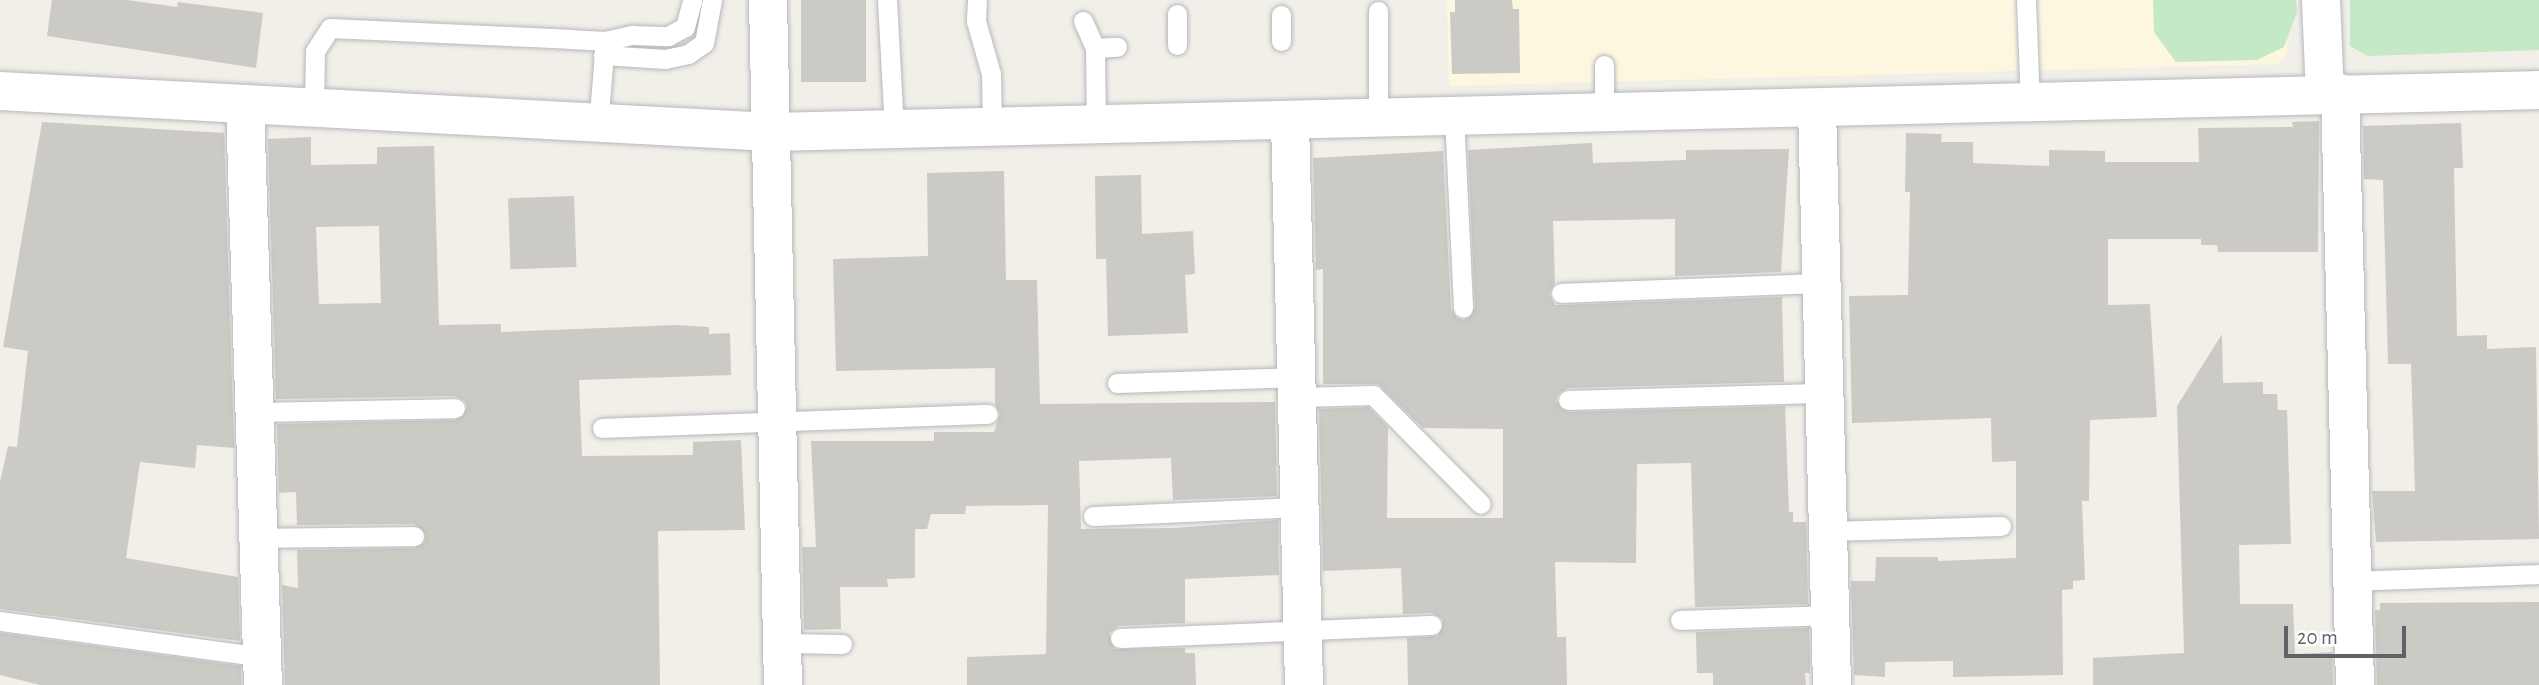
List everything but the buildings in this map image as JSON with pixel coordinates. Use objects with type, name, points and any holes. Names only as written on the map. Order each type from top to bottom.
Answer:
[{"type":"street","points":[[768,0],[783,685]]},
{"type":"street","points":[[2321,0],[2332,93],[2356,685]]},
{"type":"street","points":[[0,91],[597,125],[772,132],[2539,90]]},
{"type":"street","points":[[245,104],[255,538],[264,671]]},
{"type":"street","points":[[1817,108],[1832,685]]},
{"type":"street","points":[[1290,121],[1300,387],[1304,685]]},
{"type":"lane","points":[[604,48],[632,35],[668,36],[685,27],[692,0]]},
{"type":"lane","points":[[314,109],[315,51],[330,28],[604,48],[665,59],[688,54],[704,43],[712,0]]},
{"type":"lane","points":[[887,0],[894,130]]},
{"type":"lane","points":[[976,0],[976,20],[990,74],[992,128]]},
{"type":"lane","points":[[2026,0],[2029,102]]},
{"type":"lane","points":[[1378,11],[1370,37],[1378,119]]},
{"type":"lane","points":[[1177,14],[1177,45]]},
{"type":"lane","points":[[1281,15],[1281,41]]},
{"type":"lane","points":[[1083,21],[1095,48],[1096,125]]},
{"type":"lane","points":[[1095,48],[1117,47]]},
{"type":"lane","points":[[597,125],[604,48]]},
{"type":"lane","points":[[1604,65],[1604,113]]},
{"type":"lane","points":[[1454,116],[1463,308]]},
{"type":"lane","points":[[1561,293],[1822,283]]},
{"type":"lane","points":[[1117,383],[1300,387],[1373,395],[1481,504]]},
{"type":"lane","points":[[1568,400],[1826,393]]},
{"type":"lane","points":[[252,412],[455,408]]},
{"type":"lane","points":[[602,428],[778,425],[988,414]]},
{"type":"lane","points":[[1093,516],[1300,506]]},
{"type":"lane","points":[[1830,531],[2001,526]]},
{"type":"lane","points":[[255,538],[414,536]]},
{"type":"lane","points":[[2352,581],[2539,573]]},
{"type":"lane","points":[[1680,620],[1831,615]]},
{"type":"lane","points":[[0,621],[264,671]]},
{"type":"lane","points":[[1120,638],[1432,625]]},
{"type":"lane","points":[[783,643],[842,644]]},
{"type":"shaded area","points":[[1447,0],[2286,0],[2287,54],[2278,64],[1449,86]]},
{"type":"green space","points":[[2153,0],[2296,0],[2297,12],[2284,47],[2257,60],[2176,62],[2154,32]]},
{"type":"green space","points":[[2350,0],[2539,0],[2539,50],[2368,56],[2350,46]]}]
